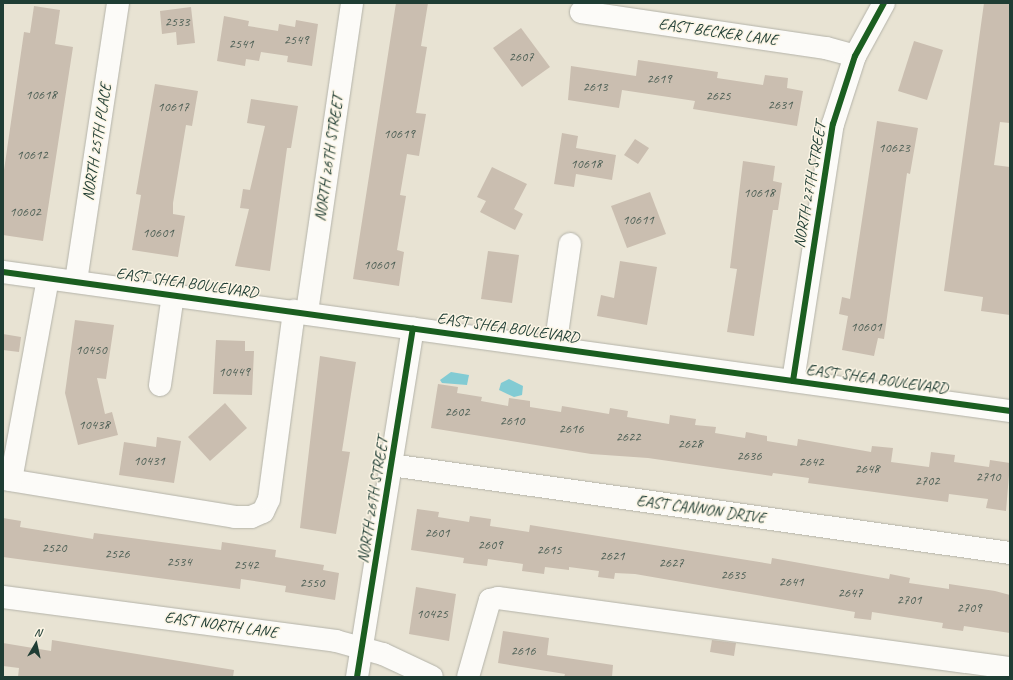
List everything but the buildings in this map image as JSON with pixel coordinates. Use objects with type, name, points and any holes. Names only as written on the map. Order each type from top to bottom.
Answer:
[{"type":"street","name":"NORTH 25TH PLACE","points":[[76,282],[118,3]]},
{"type":"street","name":"NORTH 26TH STREET","points":[[7,480],[235,517],[251,517],[263,512],[269,499],[352,3]]},
{"type":"street","name":"NORTH 27TH STREET","points":[[793,381],[832,130],[855,56],[884,3]]},
{"type":"street","name":"EAST BECKER LANE","points":[[581,12],[826,48],[855,56]]},
{"type":"street","points":[[555,348],[570,244]]},
{"type":"street","name":"EAST SHEA BOULEVARD","points":[[3,272],[1010,411]]},
{"type":"street","points":[[7,480],[48,278]]},
{"type":"street","points":[[160,385],[173,295]]},
{"type":"street","name":"NORTH 26TH STREET","points":[[357,677],[413,328]]},
{"type":"street","name":"EAST CANNON DRIVE","points":[[391,465],[1010,553]]},
{"type":"street","name":"EAST NORTH LANE","points":[[3,596],[362,646],[432,677]]},
{"type":"street","points":[[468,677],[490,600],[498,598],[1010,668]]},
{"type":"water","points":[[451,372],[469,375],[467,385],[442,383],[440,380]]},
{"type":"water","points":[[509,379],[523,386],[522,395],[514,397],[499,390],[501,383]]},
{"type":"cycle path","points":[[793,381],[833,124],[855,56],[884,3]]},
{"type":"cycle path","points":[[3,272],[1010,411]]},
{"type":"cycle path","points":[[357,677],[413,328]]}]
